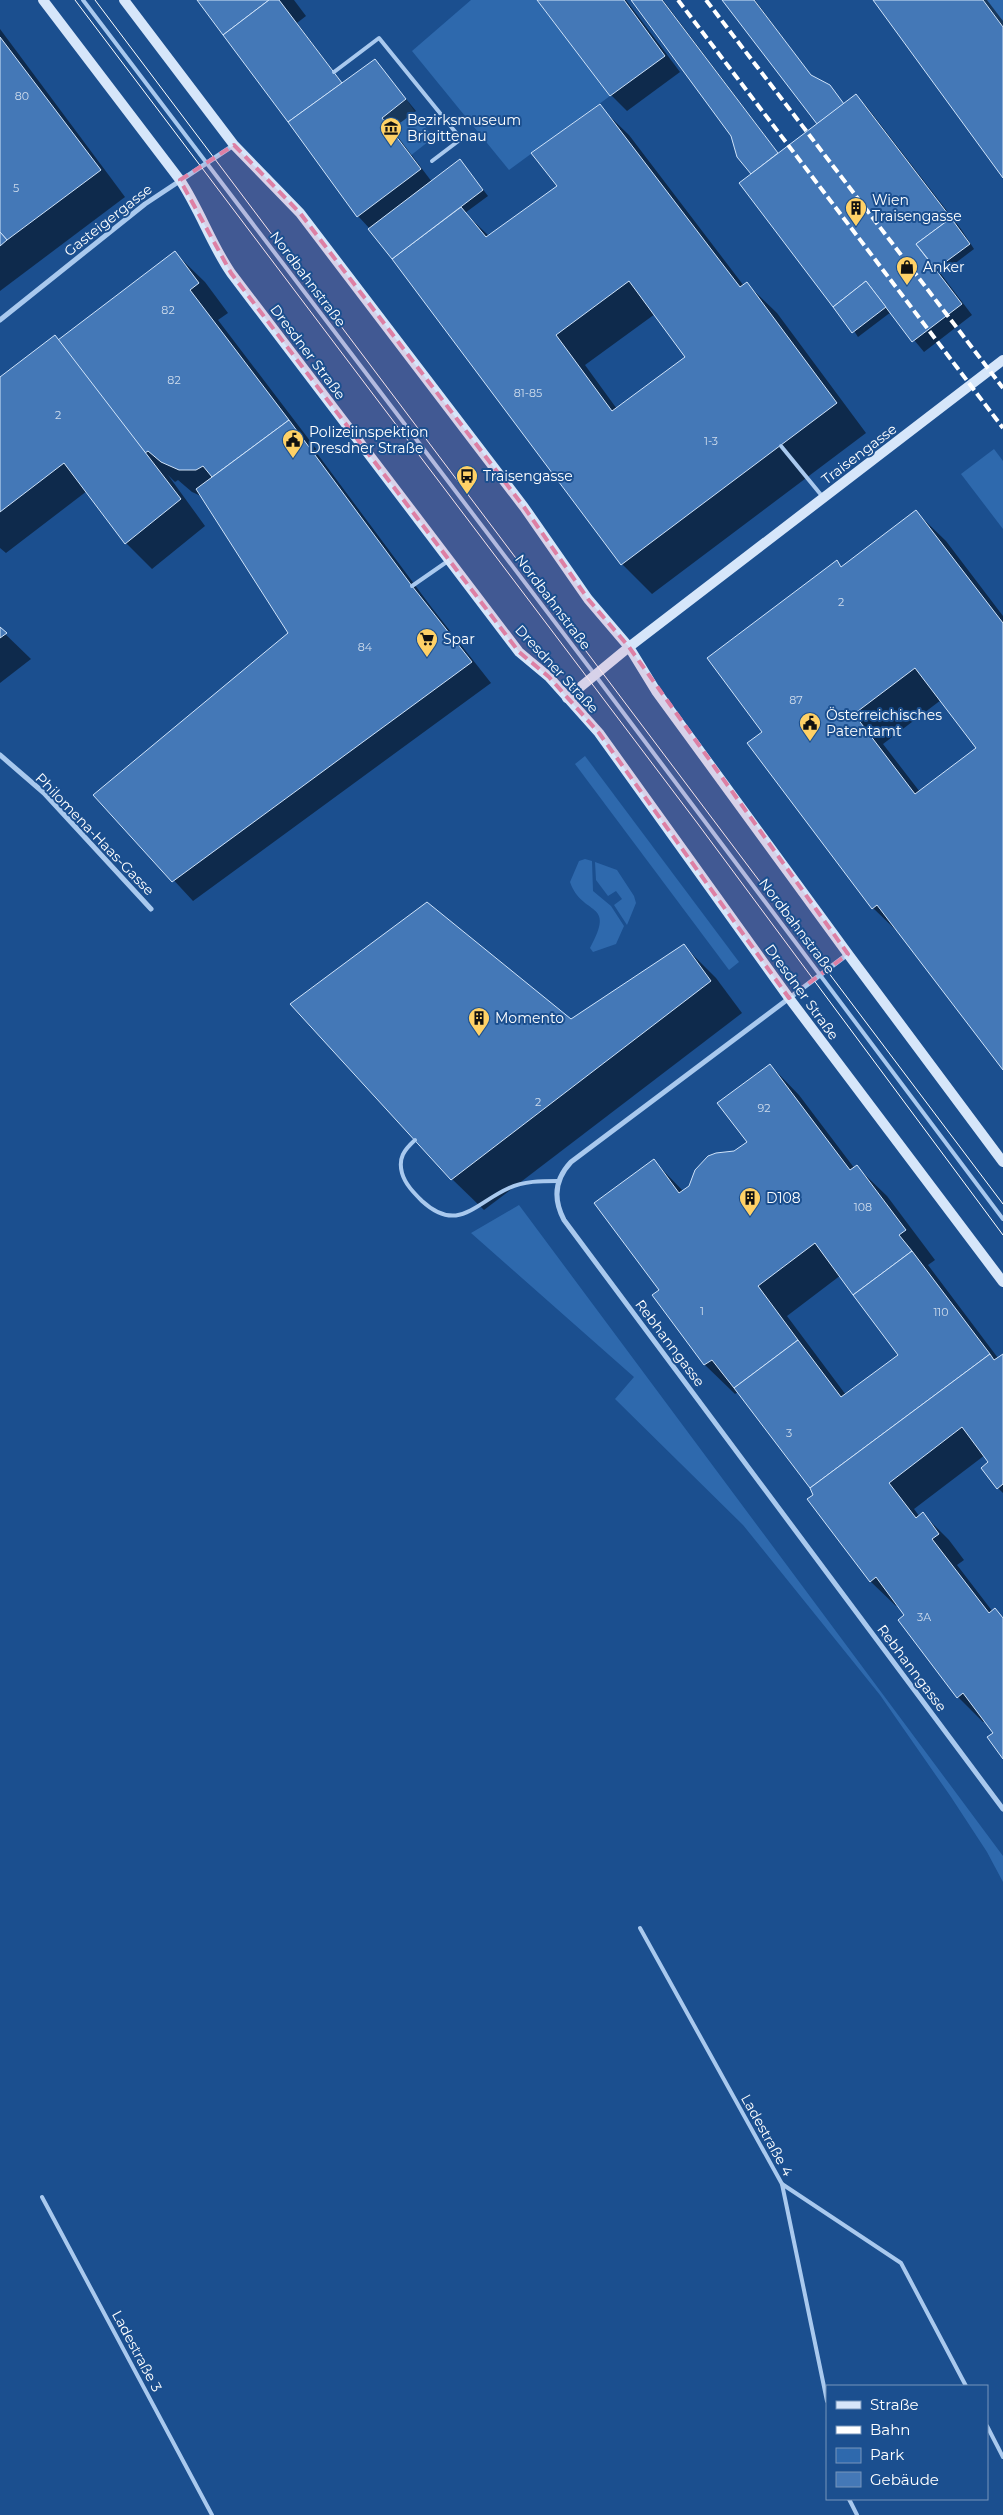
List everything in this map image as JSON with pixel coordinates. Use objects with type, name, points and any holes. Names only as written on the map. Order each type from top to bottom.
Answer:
[{"type":"main road","name":"Dresdner Straße","points":[[43,0],[194,200],[222,260],[519,652],[548,677],[599,733],[789,998],[1003,1282]]},
{"type":"main road","points":[[124,0],[234,145],[300,213],[524,507],[588,599],[629,647],[656,690],[848,954],[1003,1162]]},
{"type":"main road","name":"Traisengasse","points":[[567,698],[629,647],[1003,360]]},
{"type":"street","name":"Gasteigergasse","points":[[0,320],[145,204],[234,145]]},
{"type":"street","name":"Philomena-Haas-Gasse","points":[[0,755],[44,793],[151,909]]},
{"type":"street","points":[[558,1181],[563,1170],[570,1162],[848,954]]},
{"type":"street","name":"Rebhanngasse","points":[[558,1181],[556,1201],[564,1220],[1003,1808]]},
{"type":"lane","name":"Nordbahnstraße","points":[[83,0],[595,675],[1003,1219]]},
{"type":"lane","points":[[334,72],[379,38],[461,140],[432,161]]},
{"type":"lane","points":[[781,446],[824,498]]},
{"type":"lane","points":[[412,586],[449,559]]},
{"type":"lane","points":[[415,1140],[406,1148],[400,1160],[403,1176],[420,1198],[438,1213],[457,1216],[466,1214],[509,1188],[526,1182],[558,1181]]},
{"type":"lane","name":"Ladestraße 4","points":[[640,1928],[782,2184],[826,2396]]},
{"type":"lane","points":[[782,2184],[901,2263],[965,2385]]},
{"type":"lane","name":"Ladestraße 3","points":[[42,2197],[212,2515]]},
{"type":"lane","points":[[988,2428],[1003,2457]]},
{"type":"lane","points":[[850,2500],[857,2515]]},
{"type":"highlighted area","points":[[234,145],[300,213],[524,507],[588,599],[629,647],[848,954],[789,998],[599,733],[549,677],[519,652],[231,273],[180,180]]},
{"type":"green space","points":[[471,0],[537,0],[610,96],[509,170],[412,51]]},
{"type":"green space","points":[[983,0],[1003,0],[1003,27]]},
{"type":"green space","points":[[406,99],[433,138],[410,156],[382,118]]},
{"type":"green space","points":[[994,449],[1003,461],[1003,529],[961,474]]},
{"type":"green space","points":[[585,756],[739,962],[729,970],[575,764]]},
{"type":"green space","points":[[585,859],[592,861],[593,891],[611,906],[624,926],[616,944],[593,952],[590,948],[600,922],[599,915],[575,893],[570,882],[579,861]]},
{"type":"green space","points":[[595,862],[617,870],[634,896],[636,903],[627,925],[614,905],[622,899],[616,891],[608,896],[596,880]]},
{"type":"green space","points":[[519,1205],[1003,1856],[1003,1882],[987,1852],[951,1797],[880,1695],[743,1525],[615,1399],[634,1377],[471,1233]]},
{"type":"building","points":[[197,0],[269,0],[223,35]]},
{"type":"building","points":[[269,0],[279,0],[342,83],[288,122],[223,35]]},
{"type":"building","points":[[537,0],[624,0],[665,56],[610,96]]},
{"type":"building","points":[[631,0],[662,0],[778,153],[751,174],[737,157],[731,136]]},
{"type":"building","points":[[722,0],[754,0],[811,75],[830,85],[844,104],[817,124]]},
{"type":"building","points":[[873,0],[983,0],[1003,27],[1003,178]]},
{"type":"building","points":[[0,37],[101,170],[7,240],[0,232]]},
{"type":"building","points":[[375,59],[406,99],[382,118],[421,169],[357,217],[288,122]]},
{"type":"building","name":"Wien Traisengasse","points":[[856,94],[951,218],[916,244],[962,304],[912,342],[866,281],[833,307],[739,183]]},
{"type":"building","points":[[600,104],[740,287],[747,282],[837,403],[621,565],[392,259],[461,207],[486,237],[557,186],[531,153]],"holes":[[[629,281],[685,357],[612,411],[556,335]]]},
{"type":"building","points":[[460,159],[483,190],[392,259],[368,229]]},
{"type":"building","points":[[951,218],[970,244],[936,269],[916,244]]},
{"type":"building","points":[[0,232],[7,240],[0,246]]},
{"type":"building","points":[[175,251],[199,283],[190,290],[289,420],[212,477],[203,466],[196,470],[179,470],[161,462],[148,451],[145,453],[58,340]]},
{"type":"building","points":[[866,281],[886,307],[852,333],[833,307]]},
{"type":"building","points":[[55,335],[181,499],[125,544],[64,463],[0,512],[0,377]]},
{"type":"building","points":[[289,420],[412,586],[472,662],[172,882],[93,795],[288,633],[196,489]]},
{"type":"building","points":[[916,510],[1003,623],[1003,1070],[877,905],[872,909],[747,743],[762,732],[707,658],[837,560],[841,567]],"holes":[[[915,668],[976,748],[915,794],[854,714]]]},
{"type":"building","points":[[0,627],[7,633],[0,638]]},
{"type":"building","name":"Momento","points":[[427,902],[571,1019],[684,944],[711,981],[451,1180],[290,1004]]},
{"type":"building","name":"D108","points":[[770,1064],[850,1170],[857,1165],[906,1230],[899,1235],[912,1251],[853,1295],[815,1243],[758,1286],[798,1340],[734,1388],[712,1360],[704,1365],[652,1295],[659,1290],[594,1203],[654,1159],[679,1193],[689,1186],[695,1170],[708,1156],[734,1151],[747,1142],[717,1103]]},
{"type":"building","points":[[912,1251],[990,1354],[810,1488],[734,1388],[798,1340],[841,1397],[898,1355],[853,1295]]},
{"type":"building","points":[[990,1354],[994,1360],[1003,1354],[1003,1484],[997,1489],[981,1468],[988,1462],[962,1427],[889,1483],[916,1518],[923,1512],[939,1534],[932,1539],[989,1613],[995,1608],[1003,1618],[1003,1759],[987,1737],[993,1733],[963,1693],[957,1698],[898,1620],[904,1615],[876,1577],[870,1582],[807,1499],[813,1495],[810,1488]]},
{"type":"tram line","points":[[75,0],[698,824],[1003,1235]]},
{"type":"tram line","points":[[95,0],[1003,1204]]},
{"type":"railway","points":[[678,0],[1003,428]]},
{"type":"railway","points":[[706,0],[1003,388]]},
{"type":"place","name":"Bezirksmuseum Brigittenau","points":[[391,147]]},
{"type":"place","name":"Wien Traisengasse","points":[[856,227]]},
{"type":"place","name":"Anker","points":[[907,286]]},
{"type":"place","name":"Polizeiinspektion Dresdner Straße","points":[[293,459]]},
{"type":"place","name":"Traisengasse","points":[[467,495]]},
{"type":"place","name":"Spar","points":[[427,658]]},
{"type":"place","name":"Österreichisches Patentamt","points":[[810,742]]},
{"type":"place","name":"Momento","points":[[479,1037]]},
{"type":"place","name":"D108","points":[[750,1217]]}]
